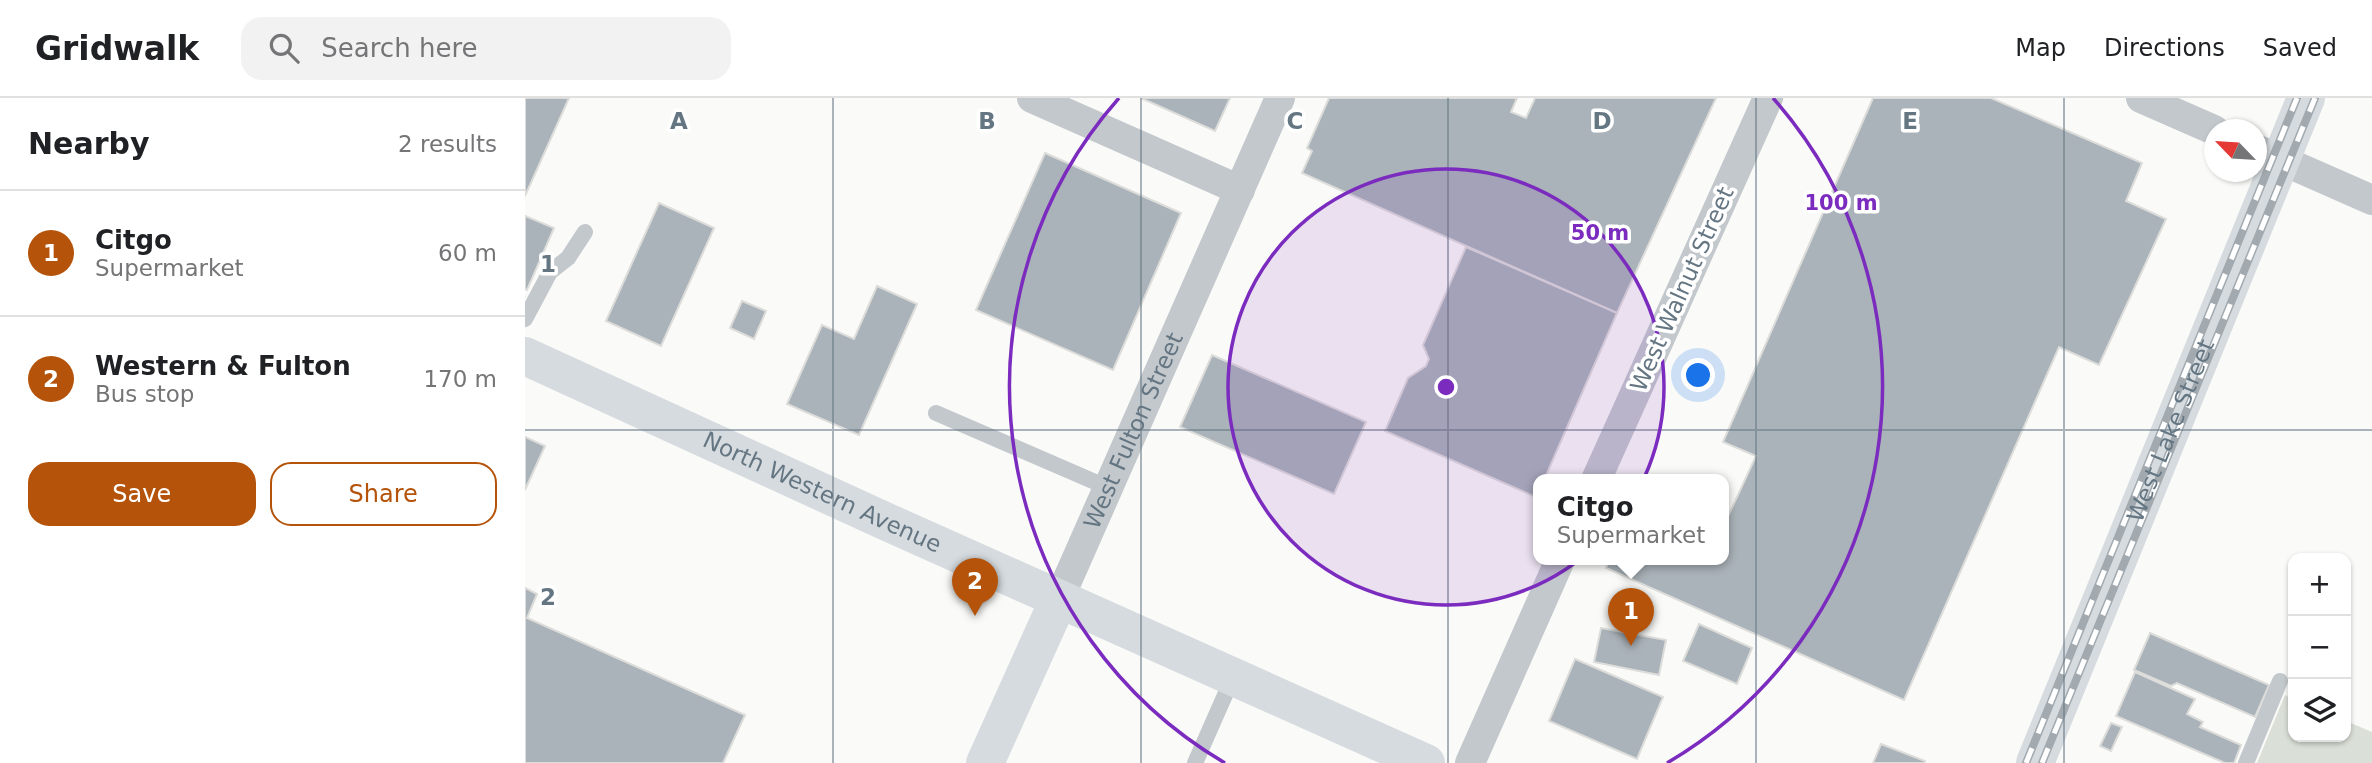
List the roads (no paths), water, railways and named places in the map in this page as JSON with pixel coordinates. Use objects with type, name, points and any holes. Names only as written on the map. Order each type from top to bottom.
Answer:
[{"type":"main road","name":"West Lake Street","points":[[2035,763],[2269,154],[2306,98]]},
{"type":"main road","name":"North Western Avenue","points":[[525,356],[1426,763]]},
{"type":"main road","name":"West Fulton Street","points":[[985,763],[1059,599]]},
{"type":"street","points":[[1032,98],[1240,190]]},
{"type":"street","name":"West Fulton Street","points":[[1059,599],[1280,98]]},
{"type":"street","name":"West Walnut Street","points":[[1599,474],[1768,98]]},
{"type":"street","points":[[2141,98],[2204,126]]},
{"type":"street","points":[[2269,154],[2372,200]]},
{"type":"street","points":[[1470,763],[1558,565]]},
{"type":"lane","points":[[525,319],[550,272],[568,258],[585,232]]},
{"type":"lane","points":[[936,413],[1109,488]]},
{"type":"lane","points":[[1195,763],[1233,677]]},
{"type":"lane","points":[[2246,763],[2280,681]]},
{"type":"railway","points":[[2026,763],[2297,98]]},
{"type":"railway","points":[[2042,763],[2315,98]]},
{"type":"place","name":"Western & Fulton","points":[[975,616]]},
{"type":"place","name":"Citgo","points":[[1631,646]]}]
